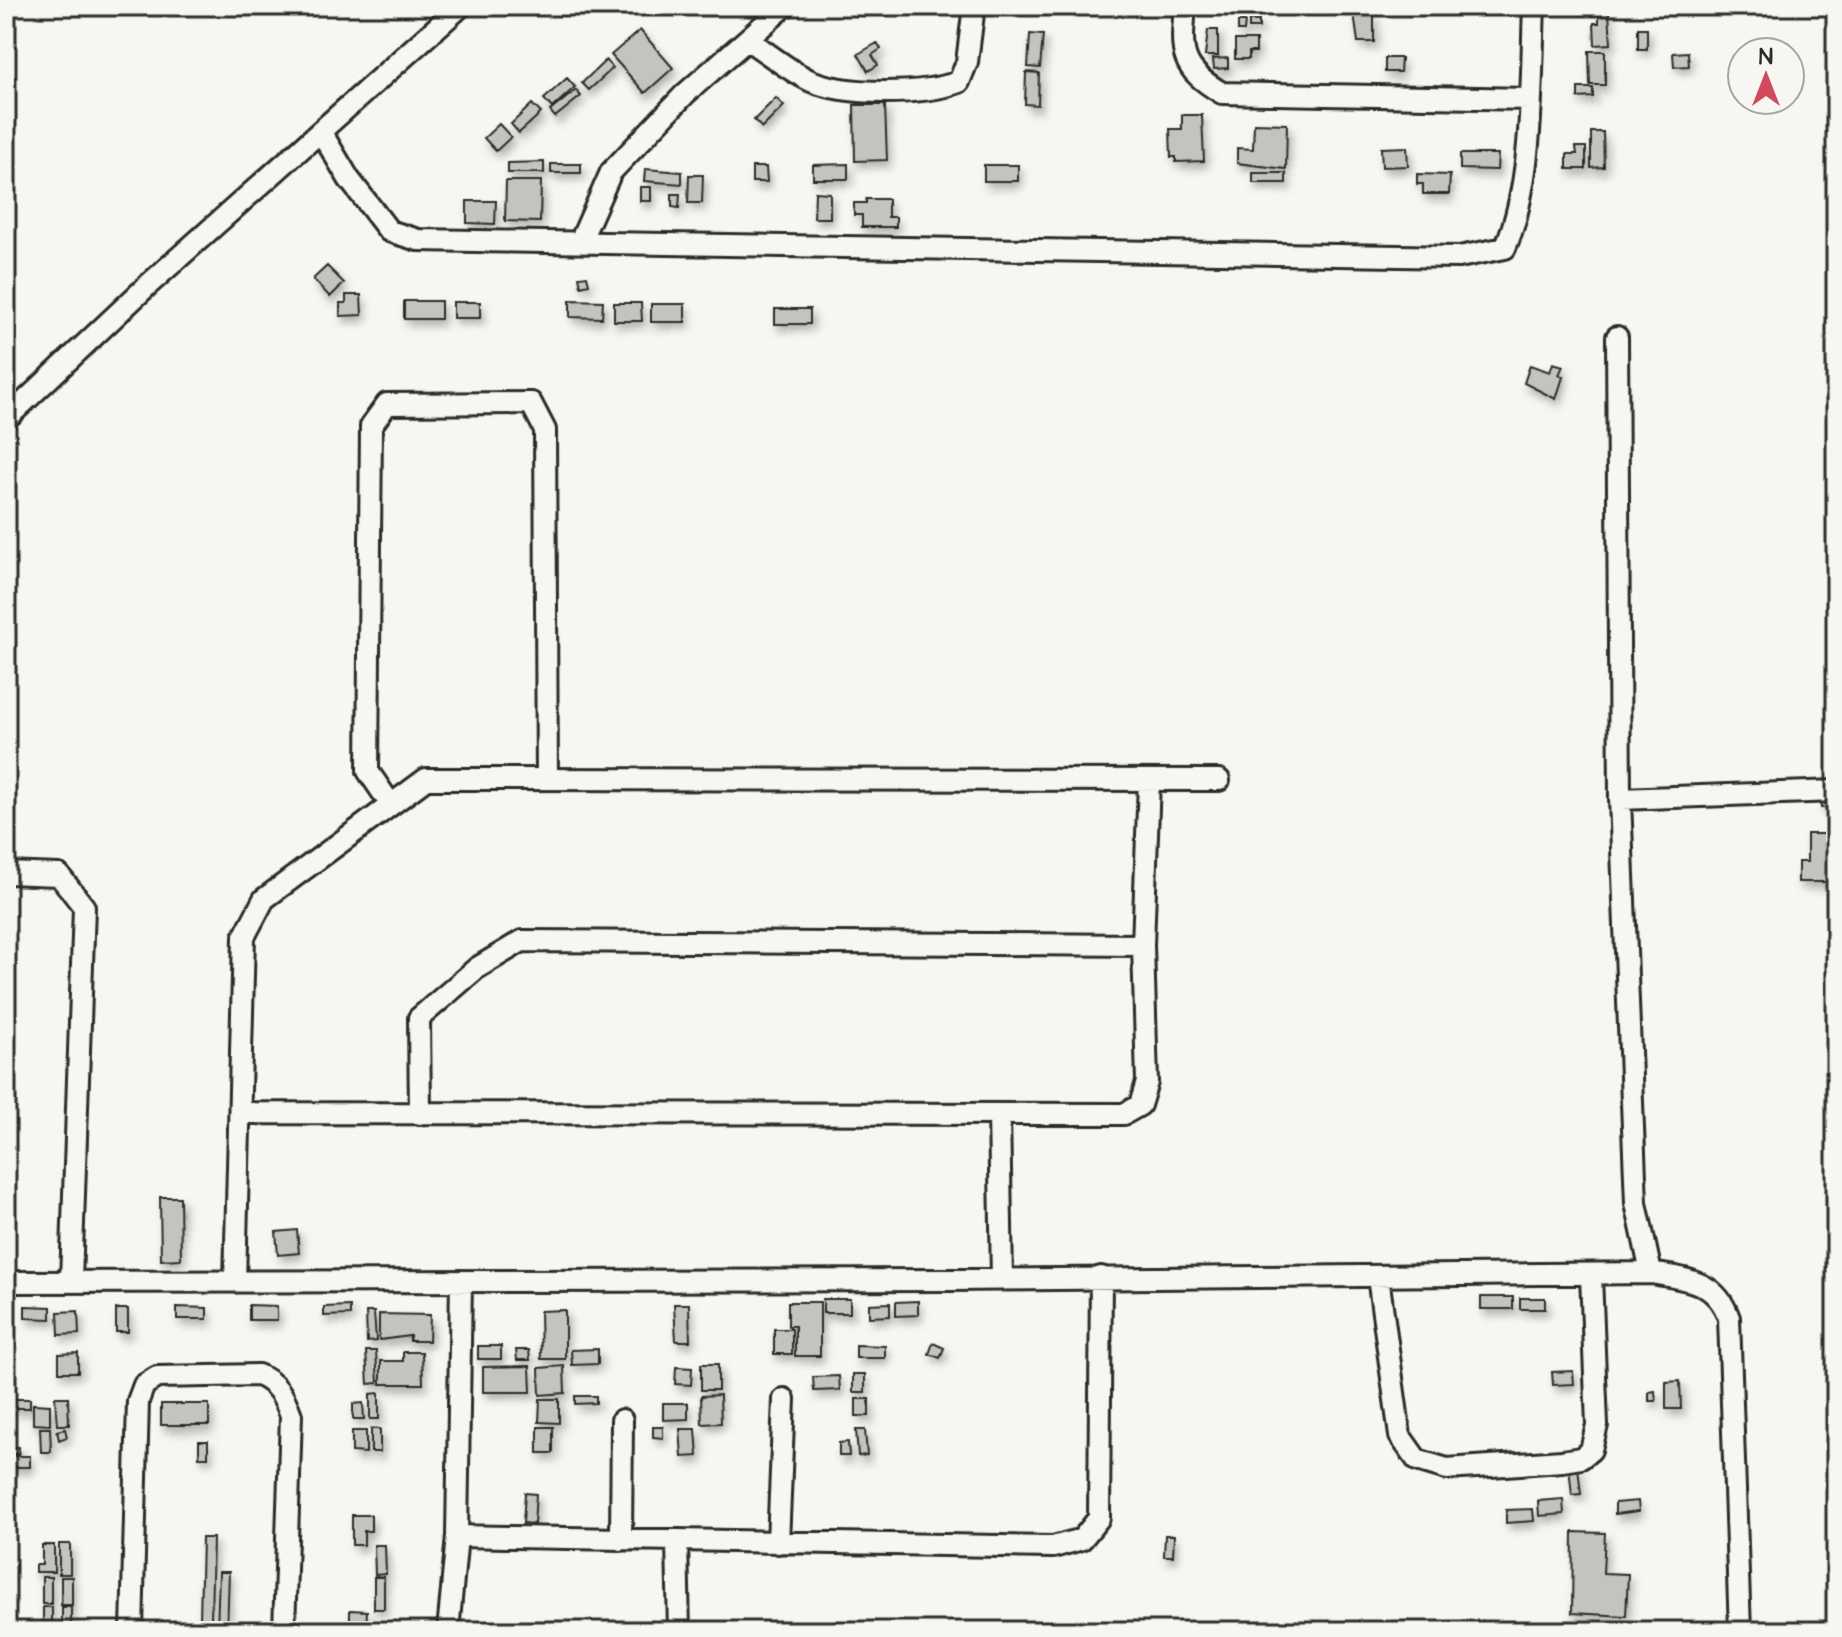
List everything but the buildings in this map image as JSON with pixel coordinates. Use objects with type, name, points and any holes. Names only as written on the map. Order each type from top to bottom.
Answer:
[{"type":"street","points":[[6,419],[148,285],[461,6]]},
{"type":"street","points":[[580,242],[611,172],[685,94],[785,6]]},
{"type":"street","points":[[748,40],[810,81],[846,91],[940,88],[959,82],[967,62],[974,6]]},
{"type":"street","points":[[1185,6],[1181,49],[1195,77],[1222,93],[1530,99]]},
{"type":"street","points":[[321,132],[349,179],[389,231],[402,237],[1459,257],[1505,248],[1518,218],[1530,99],[1534,6]]},
{"type":"street","points":[[1617,337],[1620,799],[1636,1203],[1651,1273]]},
{"type":"street","points":[[391,805],[368,771],[371,426],[387,404],[531,403],[545,430],[547,779]]},
{"type":"street","points":[[235,1281],[244,937],[264,899],[426,779],[1219,780]]},
{"type":"street","points":[[240,1113],[1124,1114],[1140,1105],[1147,1082],[1143,945],[1149,780]]},
{"type":"street","points":[[1620,799],[1836,791]]},
{"type":"street","points":[[6,873],[59,875],[84,907],[71,1281]]},
{"type":"street","points":[[420,1114],[419,1018],[477,968],[522,941],[1143,945]]},
{"type":"street","points":[[999,1114],[1002,1279]]},
{"type":"street","points":[[6,1282],[1591,1276],[1651,1273],[1700,1282],[1720,1299],[1729,1318],[1740,1631]]},
{"type":"street","points":[[1378,1277],[1400,1436],[1417,1460],[1447,1469],[1562,1461],[1581,1458],[1591,1450],[1597,1425],[1591,1276]]},
{"type":"street","points":[[457,1536],[1053,1547],[1082,1539],[1099,1518],[1101,1277]]},
{"type":"street","points":[[448,1631],[457,1536],[461,1281]]},
{"type":"street","points":[[132,1631],[138,1401],[144,1385],[157,1377],[258,1375],[278,1388],[291,1415],[284,1631]]},
{"type":"street","points":[[778,1543],[784,1399]]},
{"type":"street","points":[[621,1540],[622,1420]]},
{"type":"street","points":[[677,1542],[679,1631]]}]
